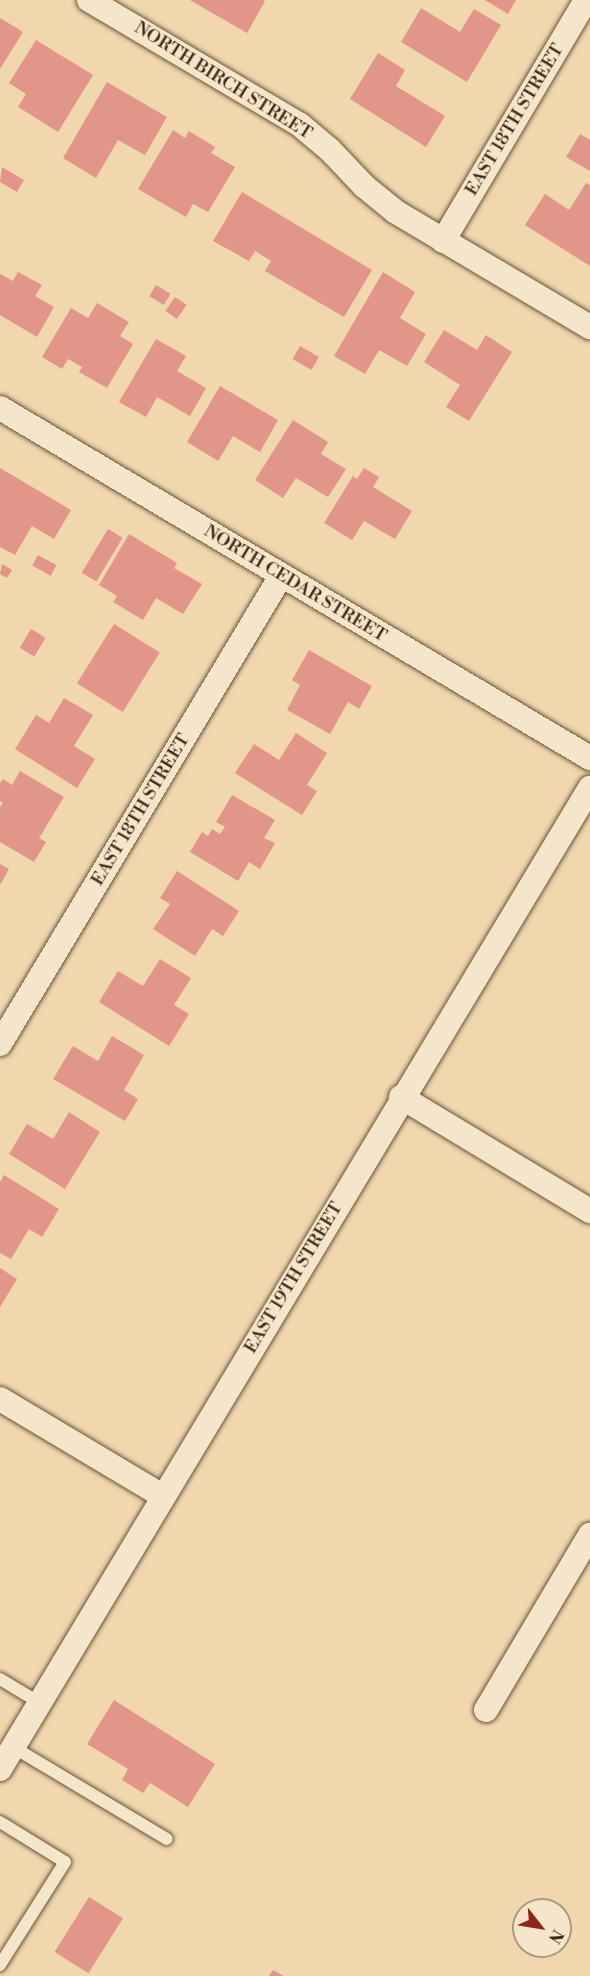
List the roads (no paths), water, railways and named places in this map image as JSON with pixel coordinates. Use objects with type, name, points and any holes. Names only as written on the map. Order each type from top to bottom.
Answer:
[{"type":"street","name":"EAST 18TH STREET","points":[[443,241],[586,0]]},
{"type":"street","name":"NORTH BIRCH STREET","points":[[100,3],[299,124],[330,150],[364,186],[396,212],[590,327]]},
{"type":"street","name":"NORTH CEDAR STREET","points":[[0,408],[590,758]]},
{"type":"street","name":"EAST 18TH STREET","points":[[0,1044],[281,576]]},
{"type":"street","name":"EAST 19TH STREET","points":[[0,1769],[402,1097],[590,788]]},
{"type":"street","points":[[402,1097],[590,1211]]},
{"type":"street","points":[[0,1399],[163,1496]]},
{"type":"street","points":[[486,1710],[590,1535]]},
{"type":"lane","points":[[0,1680],[39,1703]]},
{"type":"lane","points":[[13,1747],[166,1839]]},
{"type":"lane","points":[[0,1822],[65,1862],[0,1965]]}]
